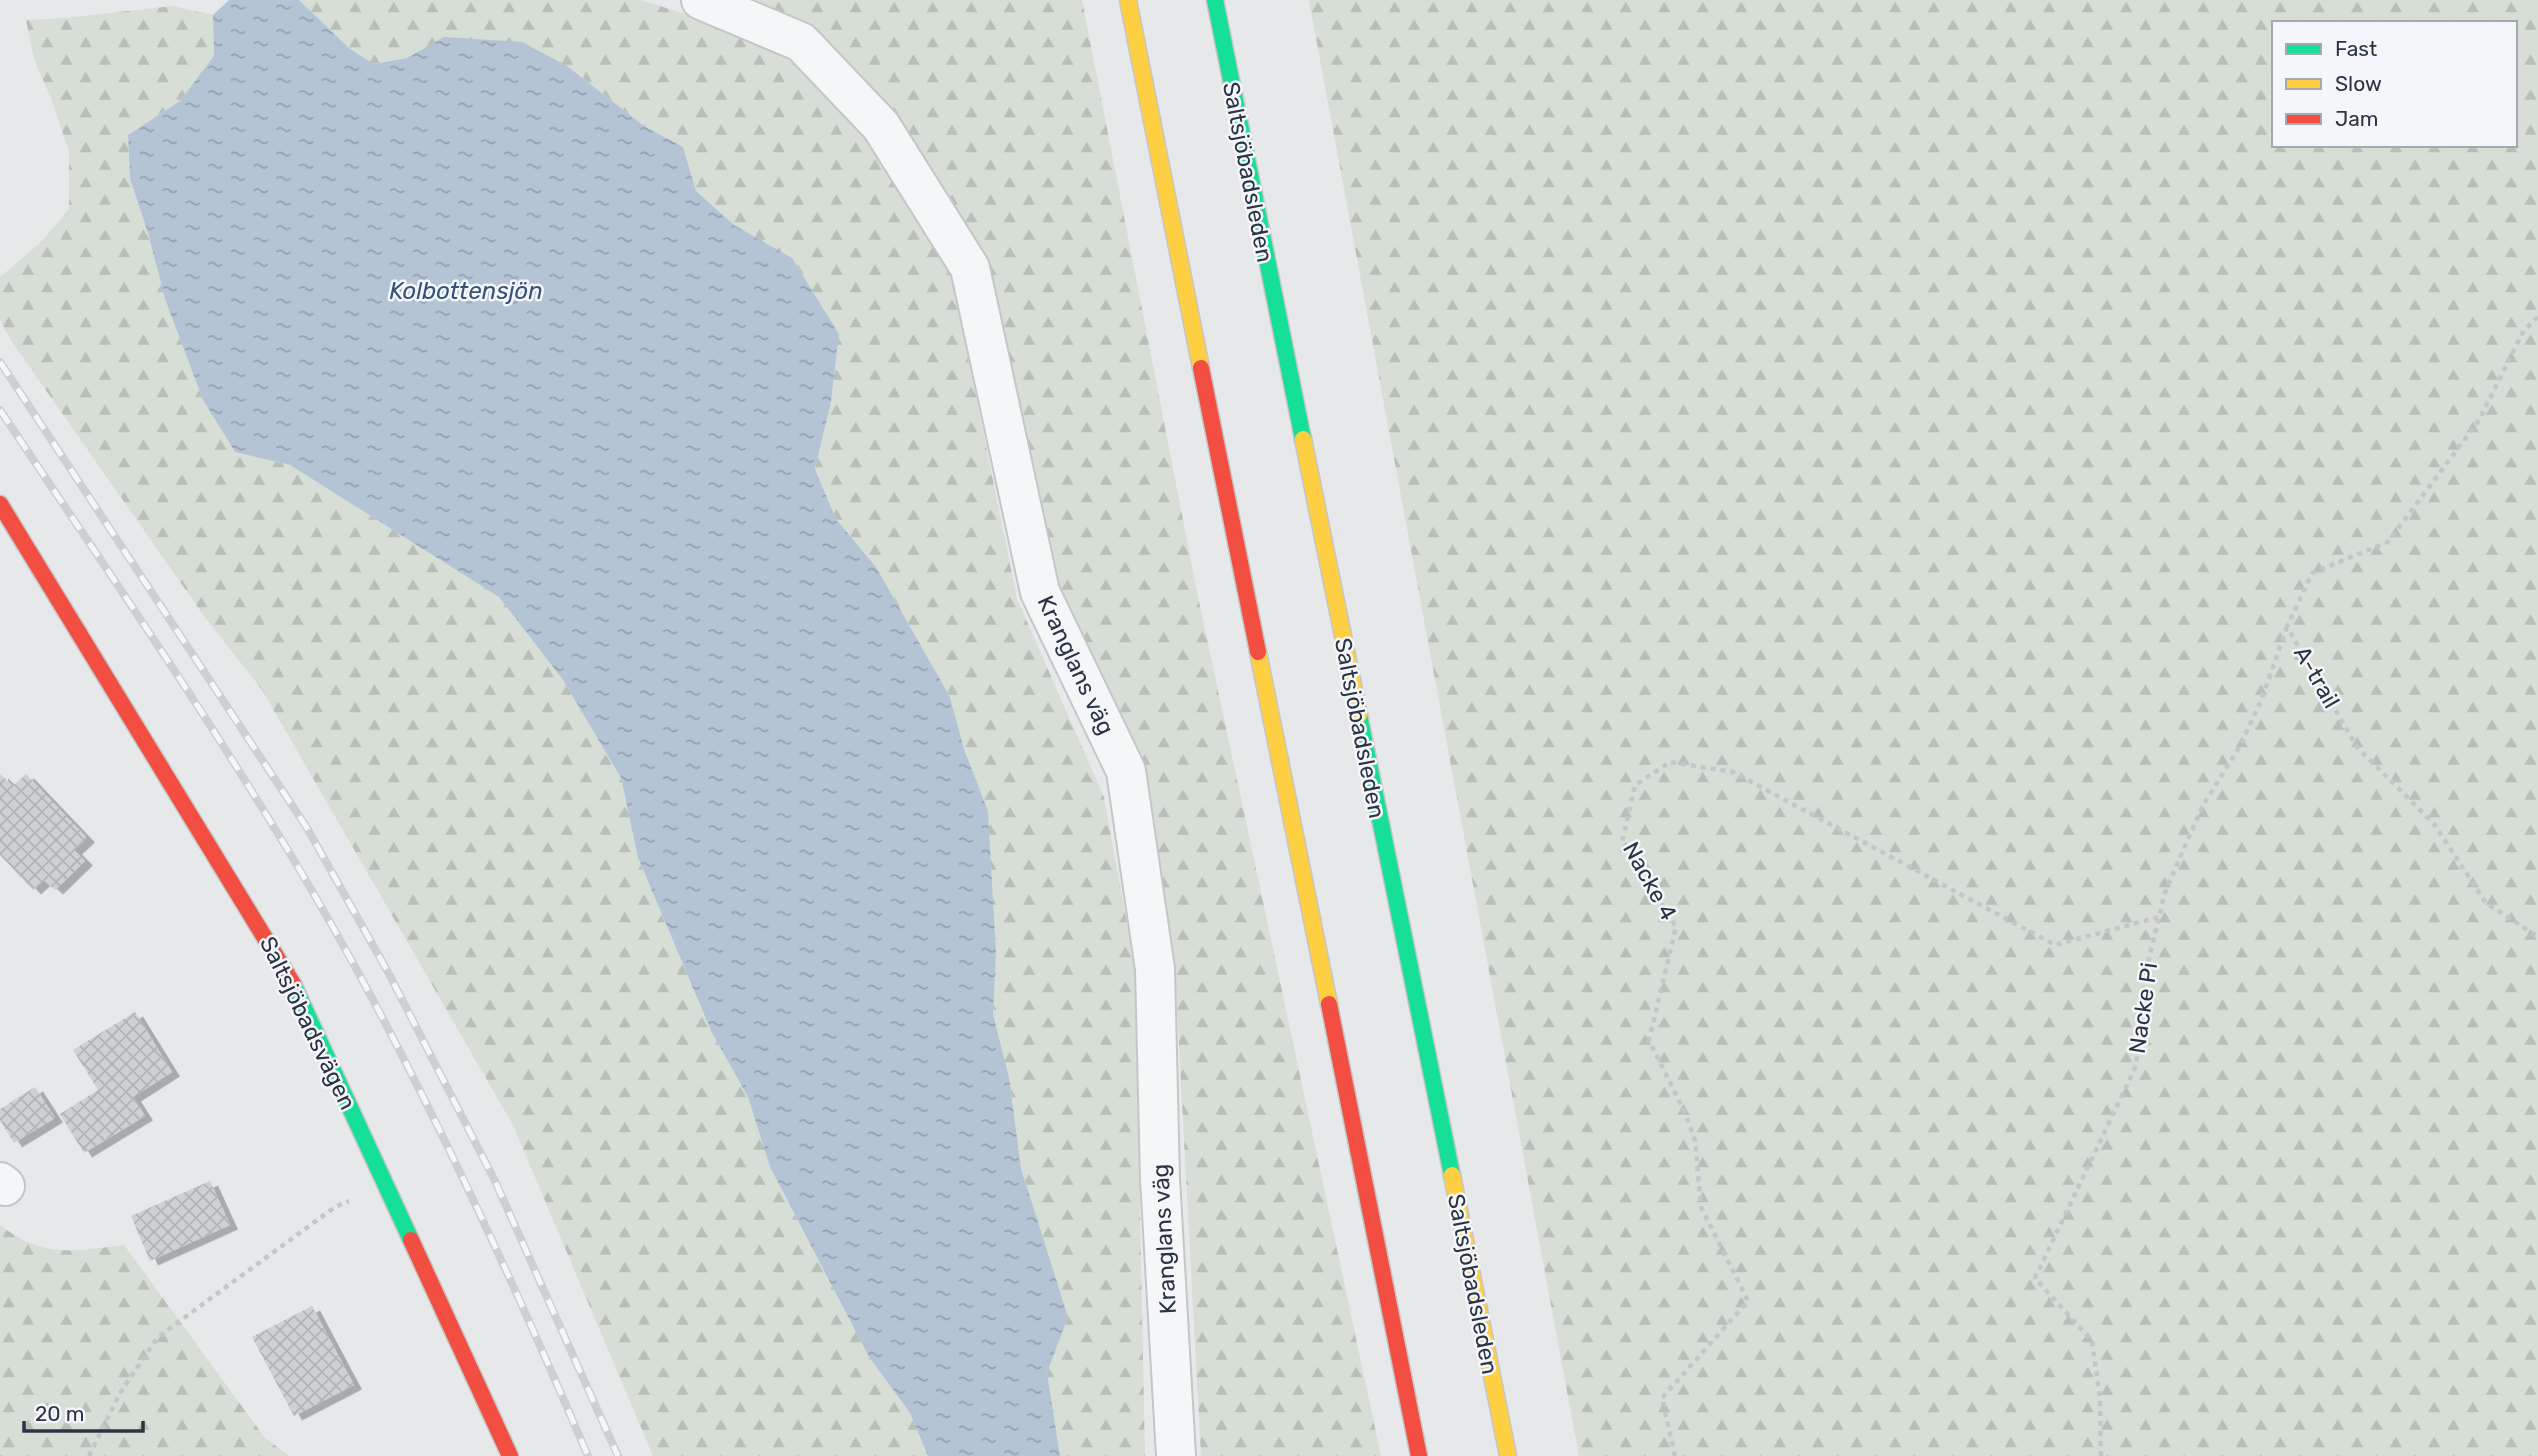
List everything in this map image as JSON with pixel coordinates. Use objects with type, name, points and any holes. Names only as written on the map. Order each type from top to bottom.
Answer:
[{"type":"main road","points":[[1128,0],[1419,1456]]},
{"type":"main road","name":"Saltsjöbadsleden","points":[[1215,0],[1508,1456]]},
{"type":"main road","name":"Saltsjöbadsvägen","points":[[0,504],[287,971],[510,1456]]},
{"type":"street","name":"Kranglans väg","points":[[701,0],[801,42],[881,126],[970,268],[1040,592],[1126,771],[1154,969],[1160,1179],[1176,1456]]},
{"type":"path","name":"A-trail","points":[[2538,317],[2524,330],[2479,419],[2388,542],[2312,573],[2287,627],[2357,747],[2434,824],[2486,903],[2538,937]]},
{"type":"path","name":"Nacke Pi","points":[[2101,1456],[2100,1398],[2092,1341],[2035,1278],[2136,1066],[2146,971],[2165,892],[2202,807],[2240,746],[2261,701],[2287,627]]},
{"type":"path","name":"Nacke 4","points":[[1675,1456],[1662,1398],[1748,1301],[1701,1207],[1695,1140],[1685,1113],[1649,1040],[1676,927],[1622,842],[1635,785],[1670,762],[1733,772],[2055,945],[2159,917]]},
{"type":"path","points":[[89,1456],[120,1394],[158,1337],[335,1207],[386,1186]]},
{"type":"green space","points":[[299,0],[641,0],[704,20],[794,57],[869,135],[952,277],[1017,599],[1104,797],[1135,968],[1145,1456],[1060,1456],[1047,1373],[1068,1317],[1021,1168],[1009,1077],[993,1014],[996,953],[988,811],[964,749],[950,697],[876,567],[836,519],[815,469],[831,402],[839,334],[792,258],[734,225],[696,191],[683,147],[644,126],[567,66],[407,58],[374,64],[350,49]]},
{"type":"green space","points":[[745,0],[1082,0],[1196,587],[1381,1456],[1201,1456],[1175,972],[1144,767],[1057,593],[984,259],[896,114],[820,38]]},
{"type":"green space","points":[[1309,0],[2538,0],[2538,1456],[1579,1456]]},
{"type":"green space","points":[[172,6],[213,15],[214,56],[180,101],[128,135],[130,179],[148,233],[165,299],[203,400],[235,452],[290,465],[499,597],[563,680],[621,778],[638,859],[712,1033],[748,1097],[770,1167],[869,1357],[910,1413],[928,1456],[653,1456],[513,1125],[262,690],[204,616],[10,339],[0,320],[0,277],[40,243],[69,209],[69,151],[34,59],[26,20]]},
{"type":"green space","points":[[0,1225],[16,1236],[45,1248],[74,1250],[124,1245],[265,1438],[290,1456],[0,1456]]},
{"type":"water","name":"Kolbottensjön","points":[[229,0],[299,0],[350,49],[374,64],[407,58],[444,37],[522,42],[567,66],[644,126],[683,147],[696,191],[734,225],[792,258],[839,334],[831,402],[815,469],[836,519],[876,567],[950,697],[964,749],[988,811],[996,953],[993,1014],[1009,1077],[1021,1168],[1068,1317],[1047,1373],[1060,1456],[928,1456],[910,1413],[869,1357],[770,1167],[748,1097],[712,1033],[638,858],[621,778],[563,680],[499,597],[290,465],[235,452],[203,400],[165,299],[148,233],[130,179],[128,135],[180,101],[214,56],[213,15]]},
{"type":"building","points":[[0,774],[13,786],[26,774],[87,838],[74,850],[85,861],[55,890],[44,880],[33,890],[0,855]]},
{"type":"building","points":[[135,1012],[172,1072],[133,1097],[145,1116],[84,1153],[60,1114],[98,1090],[73,1050]]},
{"type":"building","points":[[35,1087],[55,1118],[14,1143],[0,1120],[0,1109]]},
{"type":"building","points":[[210,1181],[230,1225],[150,1261],[131,1216]]},
{"type":"building","points":[[312,1306],[354,1385],[294,1416],[252,1337]]},
{"type":"railway","points":[[0,362],[307,828],[388,972],[495,1181],[618,1456]]},
{"type":"railway","points":[[0,410],[190,694],[324,912],[396,1044],[454,1160],[588,1456]]},
{"type":"traffic: fast","points":[[1215,0],[1303,439]]},
{"type":"traffic: fast","points":[[1359,715],[1452,1175]]},
{"type":"traffic: fast","points":[[293,984],[411,1240]]},
{"type":"traffic: slow","points":[[1128,0],[1201,368]]},
{"type":"traffic: slow","points":[[1303,439],[1359,715]]},
{"type":"traffic: slow","points":[[1258,652],[1329,1004]]},
{"type":"traffic: slow","points":[[1452,1175],[1508,1456]]},
{"type":"traffic: jam","points":[[1201,368],[1258,652]]},
{"type":"traffic: jam","points":[[0,504],[293,984]]},
{"type":"traffic: jam","points":[[1329,1004],[1419,1456]]},
{"type":"traffic: jam","points":[[411,1240],[510,1456]]}]
